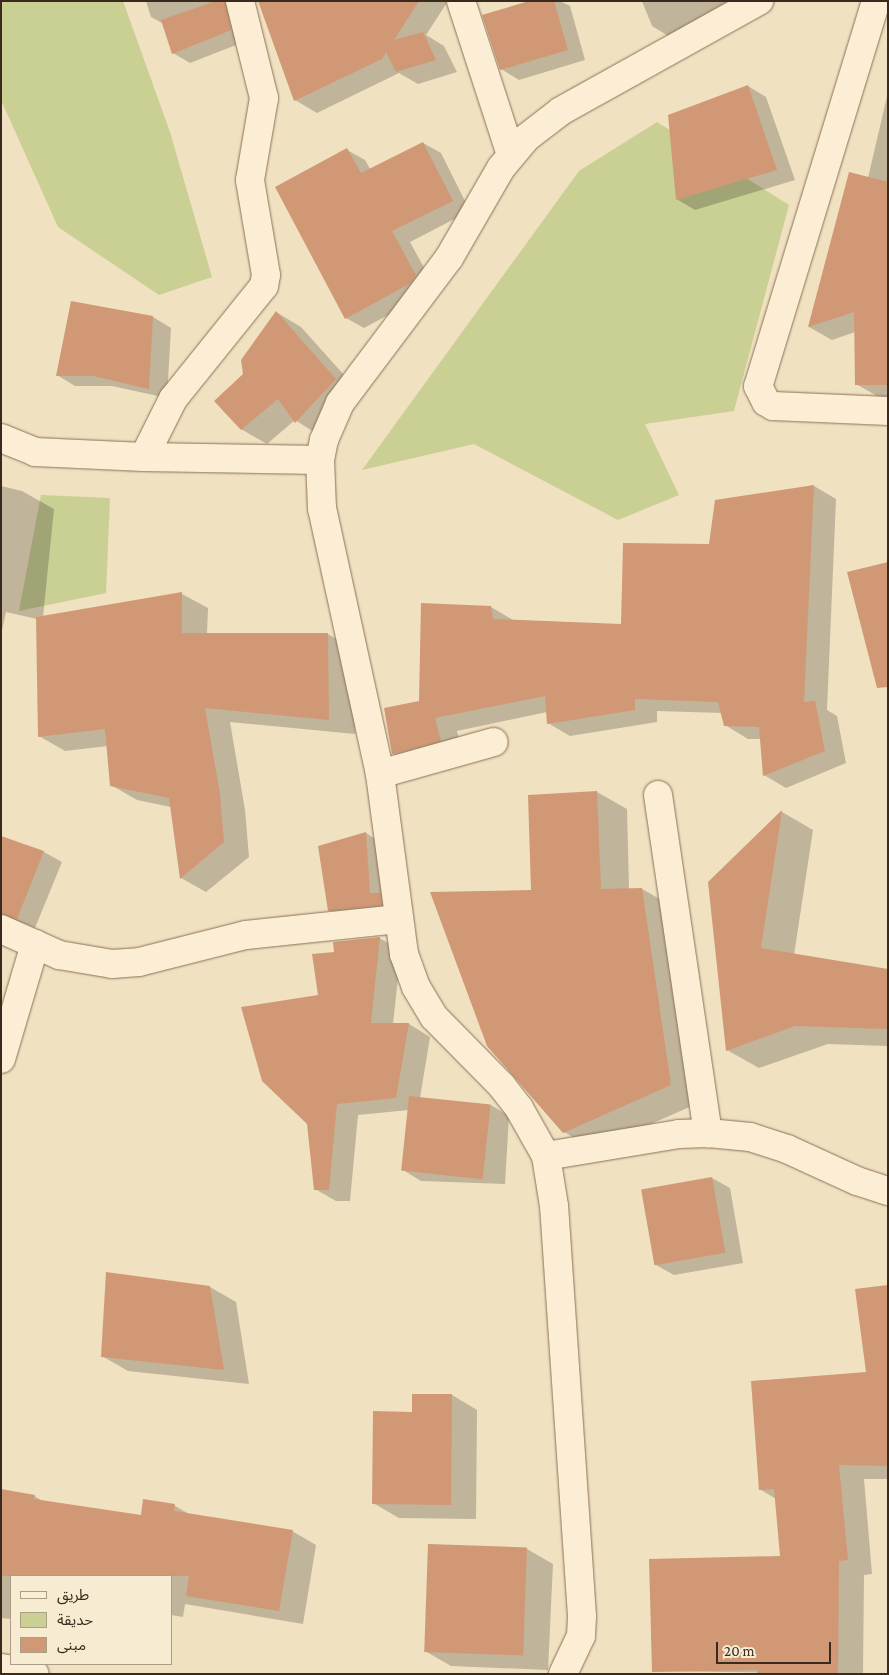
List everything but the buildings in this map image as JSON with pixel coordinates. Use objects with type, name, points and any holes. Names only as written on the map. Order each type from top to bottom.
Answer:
[{"type":"street","points":[[144,457],[173,399],[264,286],[266,275],[250,180],[264,98],[240,1]]},
{"type":"street","points":[[462,1],[511,154]]},
{"type":"street","points":[[563,1674],[581,1636],[582,1616],[554,1206],[546,1156],[534,1131],[502,1086],[434,1017],[410,970],[398,919],[380,774],[322,509],[320,460],[324,440],[340,403],[450,258],[511,154],[526,138],[561,111],[759,1]]},
{"type":"street","points":[[876,1],[758,386],[766,402],[774,406],[888,412]]},
{"type":"street","points":[[1,438],[35,452],[144,457],[320,460]]},
{"type":"street","points":[[380,774],[494,742]]},
{"type":"street","points":[[658,795],[708,1133]]},
{"type":"street","points":[[1,929],[59,955],[112,964],[139,962],[246,935],[398,919]]},
{"type":"street","points":[[1,1059],[35,944]]},
{"type":"street","points":[[546,1156],[679,1134],[708,1133],[750,1137],[787,1148],[857,1182],[888,1191]]},
{"type":"street","points":[[1,1668],[34,1674]]},
{"type":"green space","points":[[1,1],[123,1],[170,132],[212,277],[159,295],[58,227],[1,100]]},
{"type":"green space","points":[[657,122],[789,205],[734,411],[645,424],[679,495],[618,520],[474,444],[362,470],[579,171]]},
{"type":"green space","points":[[41,495],[110,498],[106,593],[19,611]]}]
